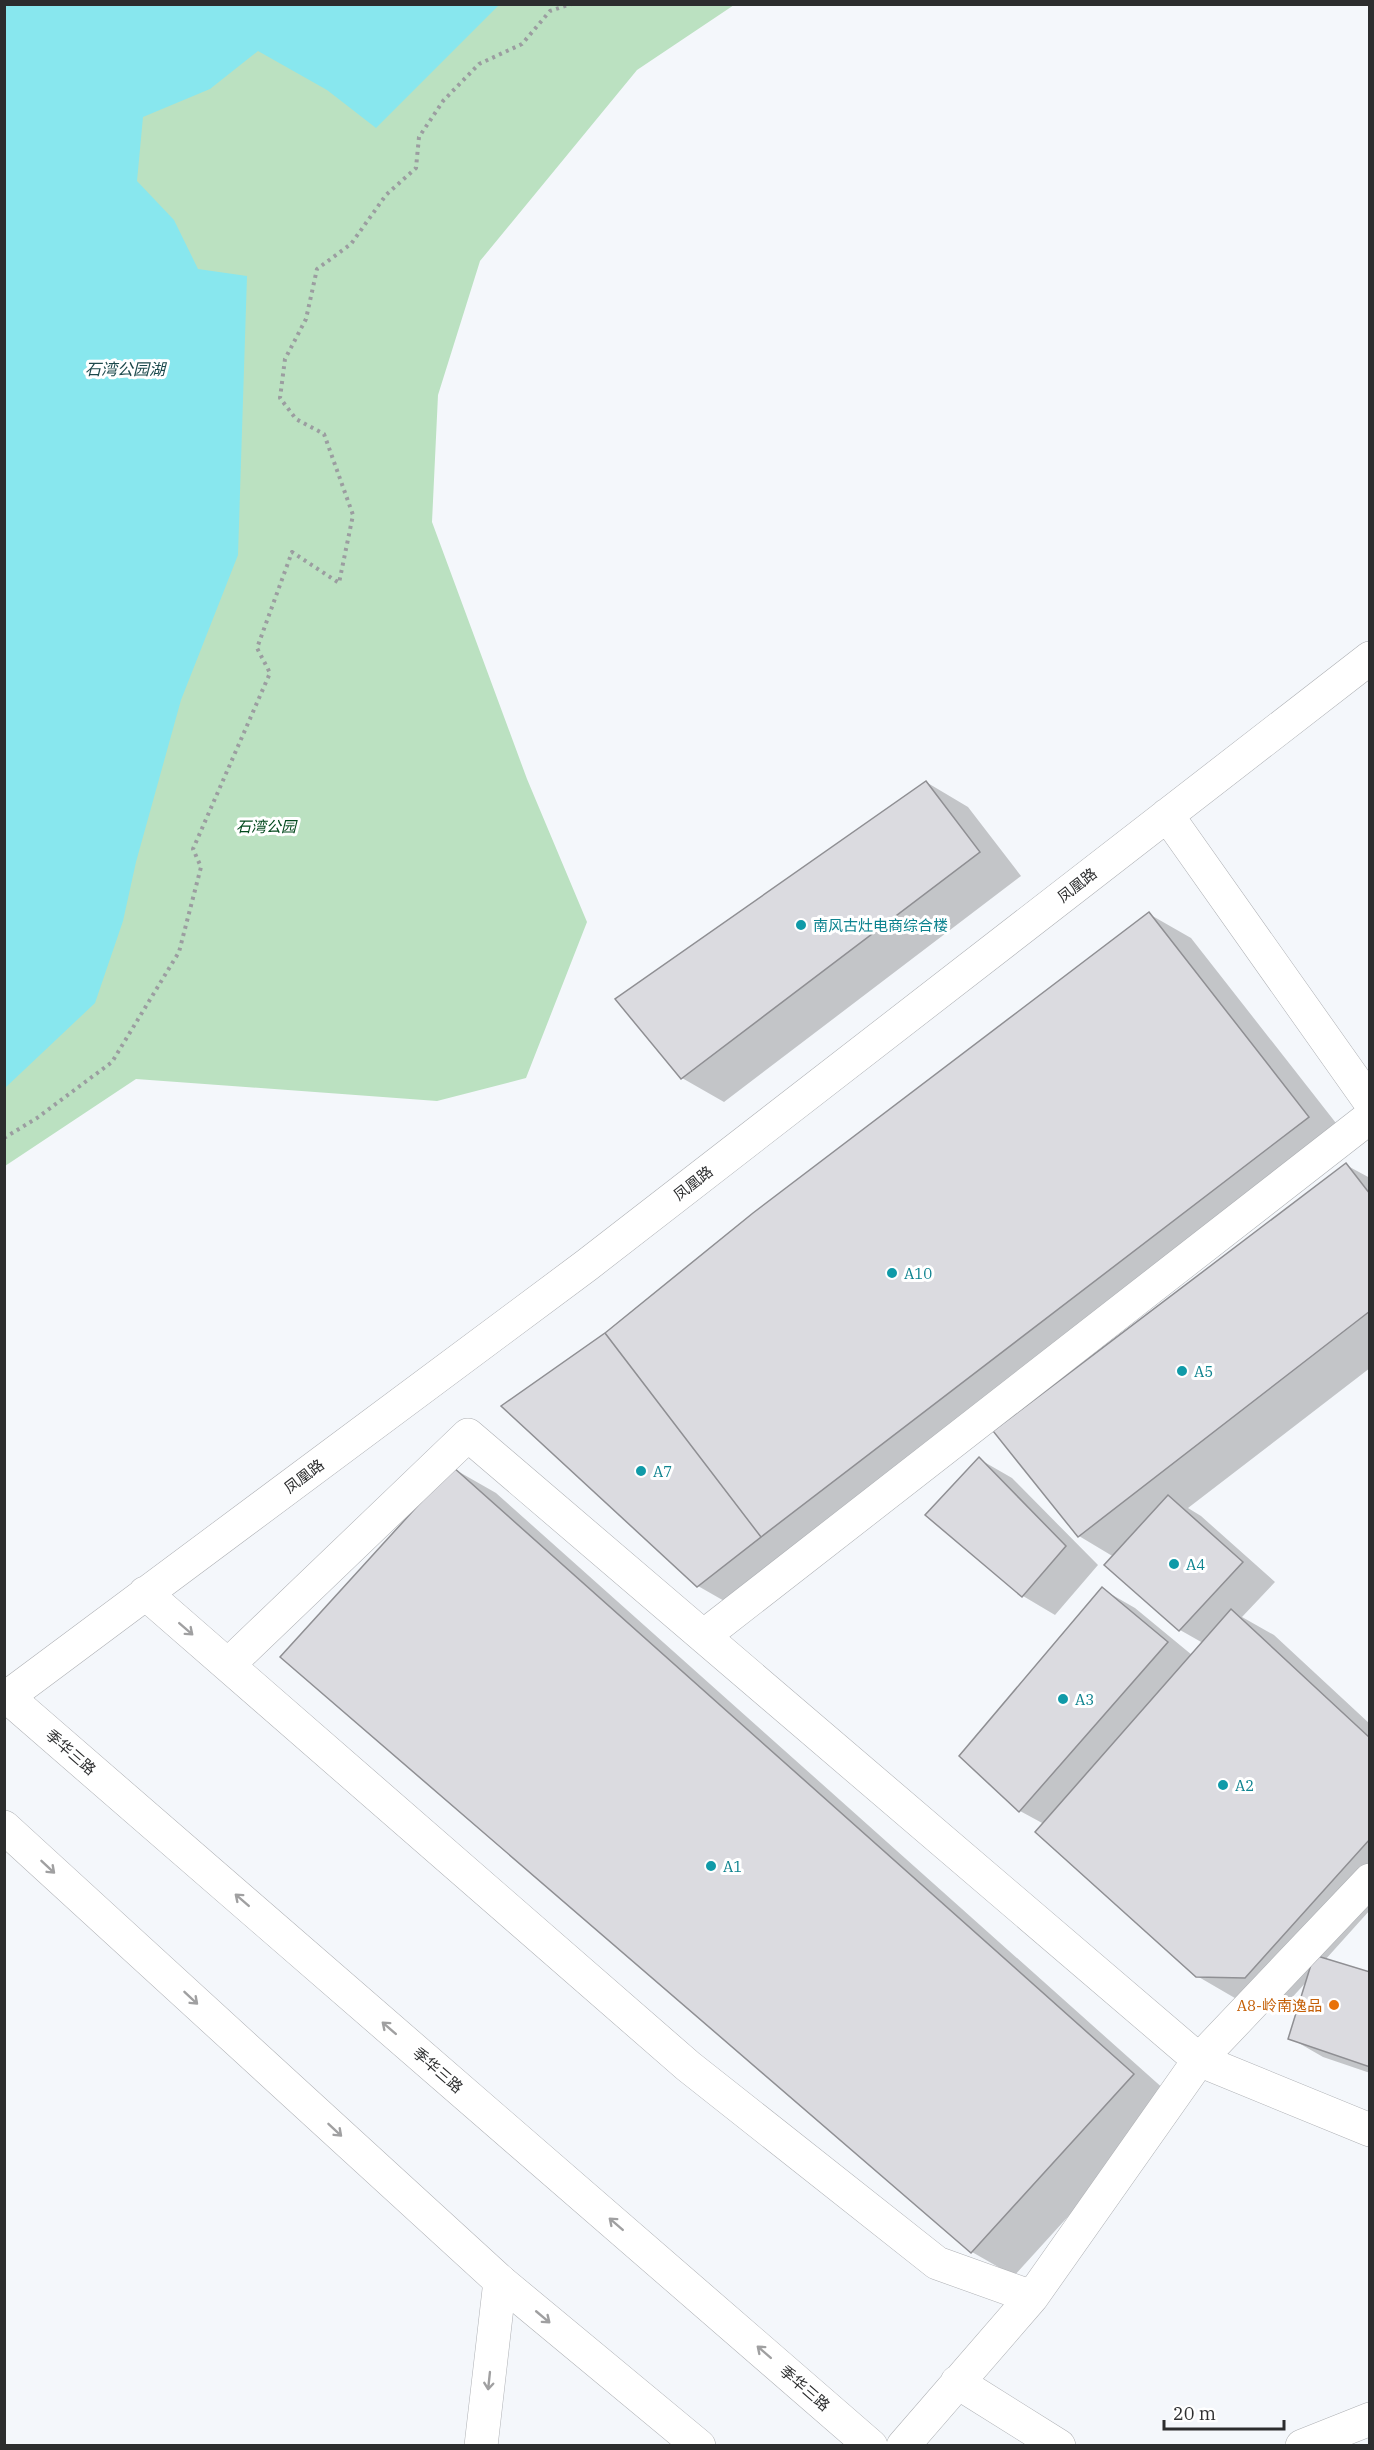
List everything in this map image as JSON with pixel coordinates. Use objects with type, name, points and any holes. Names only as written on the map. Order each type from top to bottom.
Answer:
[{"type":"main road","name":"凤凰路","points":[[6,1696],[587,1265],[1370,658]]},
{"type":"main road","points":[[1167,815],[1370,1102]]},
{"type":"main road","points":[[705,1635],[1370,1117]]},
{"type":"main road","points":[[228,1665],[468,1435],[705,1635],[1199,2060],[1370,2130]]},
{"type":"main road","points":[[145,1593],[688,2066],[937,2263],[1032,2297]]},
{"type":"main road","name":"季华三路","points":[[6,1696],[871,2445]]},
{"type":"main road","points":[[4,1827],[500,2281],[699,2445]]},
{"type":"main road","points":[[903,2445],[1032,2297],[1199,2060],[1370,1880]]},
{"type":"main road","points":[[481,2445],[500,2281]]},
{"type":"main road","points":[[957,2382],[1059,2445]]},
{"type":"main road","points":[[1302,2445],[1370,2419]]},
{"type":"path","points":[[4,1138],[37,1118],[112,1062],[178,952],[201,867],[192,849],[270,673],[257,648],[292,552],[339,583],[353,515],[324,434],[296,419],[280,398],[285,359],[306,320],[317,269],[351,244],[387,195],[416,168],[419,137],[443,100],[479,64],[522,44],[550,11],[570,4]]},
{"type":"green space","name":"石湾公园","points":[[5,5],[734,5],[637,70],[480,261],[438,395],[432,522],[527,779],[587,922],[526,1078],[437,1101],[136,1079],[5,1166]]},
{"type":"water","name":"石湾公园湖","points":[[5,4],[499,5],[376,128],[327,90],[258,51],[210,89],[143,117],[137,181],[174,220],[198,269],[247,276],[238,555],[181,700],[136,862],[123,921],[95,1003],[5,1088]]},
{"type":"building","name":"南风古灶电商综合楼","points":[[926,781],[980,852],[681,1079],[615,999]]},
{"type":"building","name":"A10","points":[[1149,912],[1309,1117],[761,1537],[605,1333],[753,1213]]},
{"type":"building","name":"A5","points":[[1346,1163],[1370,1194],[1370,1311],[1078,1537],[993,1431]]},
{"type":"building","name":"A7","points":[[605,1333],[761,1537],[697,1587],[501,1406]]},
{"type":"building","points":[[979,1457],[1066,1546],[1022,1597],[925,1515]]},
{"type":"building","name":"A1","points":[[453,1467],[1134,2074],[971,2253],[280,1657]]},
{"type":"building","name":"A4","points":[[1168,1495],[1243,1562],[1179,1631],[1104,1565]]},
{"type":"building","name":"A3","points":[[1102,1587],[1168,1642],[1019,1812],[959,1756]]},
{"type":"building","name":"A2","points":[[1231,1609],[1370,1738],[1370,1839],[1245,1978],[1196,1977],[1035,1832]]},
{"type":"building","name":"A8-岭南逸品","points":[[1314,1955],[1370,1972],[1370,2067],[1288,2039]]},
{"type":"place","name":"南风古灶电商综合楼","points":[[801,925]]},
{"type":"place","name":"A10","points":[[892,1273]]},
{"type":"place","name":"A5","points":[[1182,1371]]},
{"type":"place","name":"A7","points":[[641,1471]]},
{"type":"place","name":"A4","points":[[1174,1564]]},
{"type":"place","name":"A3","points":[[1063,1699]]},
{"type":"place","name":"A2","points":[[1223,1785]]},
{"type":"place","name":"A1","points":[[711,1866]]},
{"type":"place","name":"A8-岭南逸品","points":[[1334,2005]]}]
